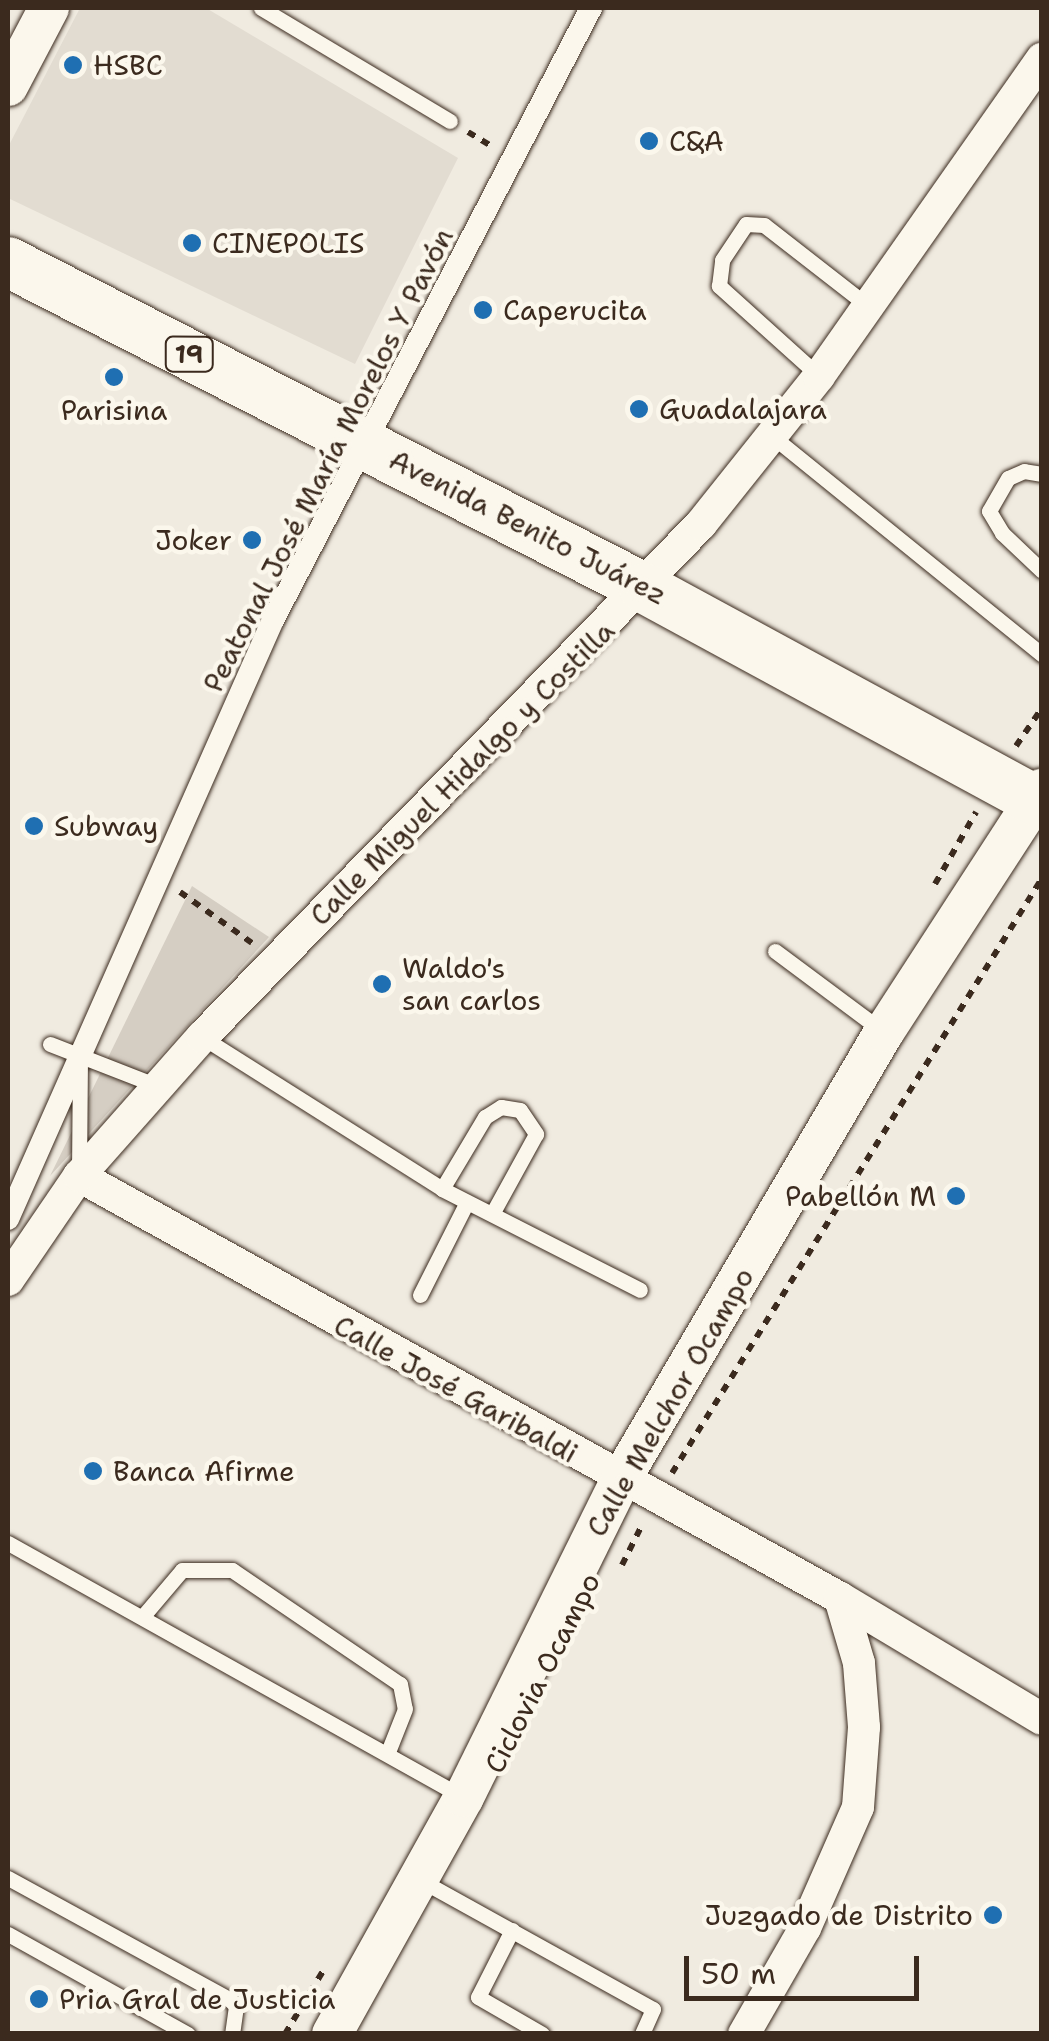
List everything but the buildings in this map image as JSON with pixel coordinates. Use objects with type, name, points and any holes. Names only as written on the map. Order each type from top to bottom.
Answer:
[{"type":"main road","name":"Avenida Benito Juárez","points":[[8,262],[370,445],[1039,798]]},
{"type":"street","points":[[8,86],[49,8]]},
{"type":"street","name":"Peatonal José María Morelos Y Pavón","points":[[8,1219],[273,620],[370,445],[592,8]]},
{"type":"street","name":"Calle Miguel Hidalgo y Costilla","points":[[8,1280],[21,1233],[79,1176],[202,1036],[644,588],[819,376],[1042,58]]},
{"type":"street","name":"Calle Melchor Ocampo","points":[[332,2034],[464,1797],[620,1481],[884,1032],[1039,798]]},
{"type":"street","name":"Calle José Garibaldi","points":[[79,1176],[620,1481],[840,1598],[1042,1719]]},
{"type":"street","points":[[744,2034],[805,1928],[858,1806],[864,1727],[859,1663],[840,1598]]},
{"type":"lane","points":[[261,8],[450,121]]},
{"type":"lane","points":[[819,376],[719,286],[722,260],[746,224],[764,225],[868,306]]},
{"type":"lane","points":[[772,436],[1042,655]]},
{"type":"lane","points":[[1042,474],[1024,471],[1008,478],[990,510],[992,522],[1042,571]]},
{"type":"lane","points":[[776,951],[884,1032]]},
{"type":"lane","points":[[202,1036],[442,1189],[640,1290]]},
{"type":"lane","points":[[50,1044],[158,1086]]},
{"type":"lane","points":[[79,1176],[80,1055]]},
{"type":"lane","points":[[442,1189],[485,1117],[502,1107],[520,1110],[536,1134],[492,1214]]},
{"type":"lane","points":[[420,1295],[467,1202]]},
{"type":"lane","points":[[8,1543],[464,1797]]},
{"type":"lane","points":[[143,1616],[182,1570],[232,1570],[400,1684],[405,1709],[388,1752]]},
{"type":"lane","points":[[8,1878],[229,1999],[236,2006],[232,2034]]},
{"type":"lane","points":[[418,1879],[654,2009],[642,2034]]},
{"type":"lane","points":[[512,1930],[478,1997],[542,2034]]},
{"type":"lane","points":[[8,1934],[188,2034]]},
{"type":"path","points":[[450,121],[515,161]]},
{"type":"path","points":[[159,877],[277,960]]},
{"type":"path","name":"Ciclovia Ocampo","points":[[620,1568],[655,1499],[1042,878]]},
{"type":"shaded area","points":[[80,8],[206,8],[458,158],[355,364],[8,198],[8,147]]},
{"type":"shaded area","points":[[192,886],[269,937],[50,1176]]},
{"type":"place","name":"HSBC","points":[[73,65]]},
{"type":"place","name":"C&A","points":[[649,141]]},
{"type":"place","name":"CINEPOLIS","points":[[192,243]]},
{"type":"place","name":"Caperucita","points":[[483,310]]},
{"type":"place","name":"Parisina","points":[[114,377]]},
{"type":"place","name":"Guadalajara","points":[[639,409]]},
{"type":"place","name":"Joker","points":[[252,540]]},
{"type":"place","name":"Subway","points":[[34,826]]},
{"type":"place","name":"Waldo's san carlos","points":[[382,984]]},
{"type":"place","name":"Pabellón M","points":[[956,1196]]},
{"type":"place","name":"Banca Afirme","points":[[93,1471]]},
{"type":"place","name":"Juzgado de Distrito","points":[[993,1915]]},
{"type":"place","name":"Pria Gral de Justicia","points":[[39,1999]]}]
